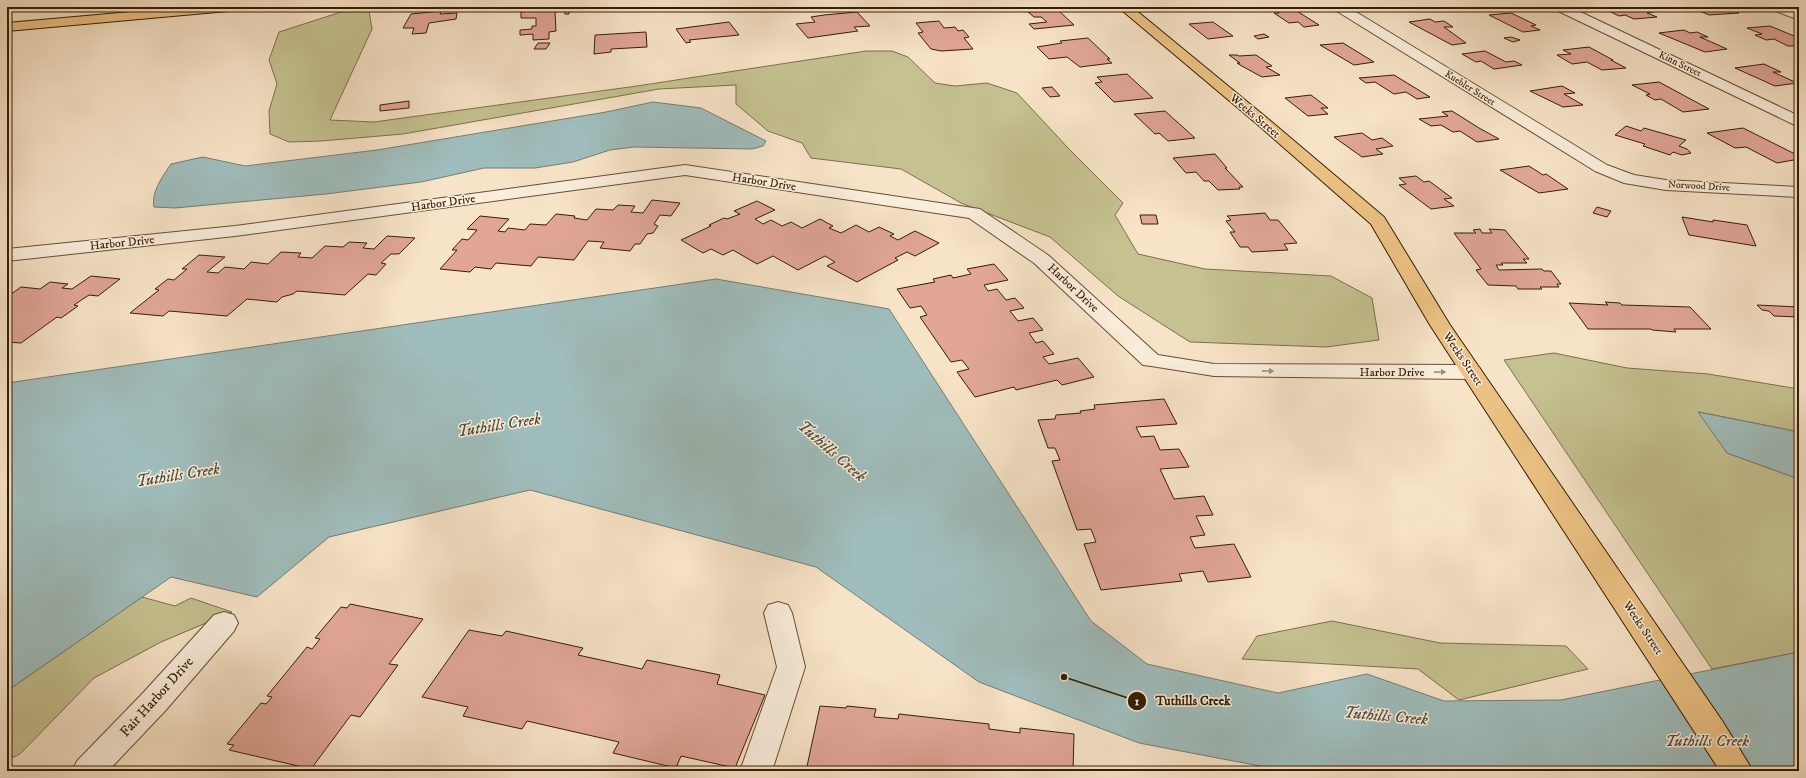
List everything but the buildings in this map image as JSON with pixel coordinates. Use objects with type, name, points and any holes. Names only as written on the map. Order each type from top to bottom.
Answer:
[{"type":"main road","points":[[7,27],[228,7]]},
{"type":"main road","name":"Weeks Street","points":[[1124,7],[1262,121],[1378,221],[1440,325],[1712,731],[1737,771]]},
{"type":"street","name":"Kuebler Street","points":[[1340,7],[1601,168]]},
{"type":"street","name":"Kinn Street","points":[[1560,7],[1799,122]]},
{"type":"street","points":[[1777,7],[1799,16]]},
{"type":"street","name":"Norwood Drive","points":[[1601,168],[1630,179],[1666,185],[1799,192]]},
{"type":"street","name":"Harbor Drive","points":[[7,256],[235,231],[685,170],[974,213],[1041,259],[1151,360],[1214,370],[1471,372]]},
{"type":"street","points":[[756,771],[791,667],[778,613]]},
{"type":"street","name":"Fair Harbor Drive","points":[[88,771],[154,702],[224,622]]},
{"type":"shaded area","points":[[369,11],[372,29],[330,120],[374,122],[637,86],[866,51],[892,51],[908,57],[935,83],[955,86],[987,83],[1017,93],[1069,149],[1123,203],[1115,215],[1138,254],[1205,269],[1331,276],[1372,298],[1379,340],[1326,347],[1190,342],[1118,296],[1050,237],[961,203],[901,169],[811,158],[802,143],[768,131],[736,104],[736,85],[659,89],[403,134],[321,141],[289,142],[270,134],[269,111],[277,84],[269,60],[279,32],[341,12]]},
{"type":"shaded area","points":[[1554,353],[1627,368],[1708,374],[1799,389],[1799,432],[1699,412],[1727,453],[1799,479],[1799,652],[1712,669],[1504,360]]},
{"type":"shaded area","points":[[142,597],[175,606],[191,598],[232,612],[161,642],[94,678],[20,754],[7,760],[7,691]]},
{"type":"shaded area","points":[[1332,621],[1440,643],[1566,646],[1588,669],[1459,700],[1418,669],[1242,659],[1257,636]]},
{"type":"water","points":[[653,102],[701,108],[766,141],[763,146],[752,149],[634,147],[610,150],[573,162],[535,168],[484,168],[421,182],[326,194],[175,208],[154,207],[154,196],[156,190],[171,164],[203,157],[245,166],[377,150],[606,112]]},
{"type":"water","points":[[716,279],[889,309],[1091,621],[1147,664],[1278,693],[1367,674],[1444,701],[1561,700],[1799,652],[1799,771],[1286,771],[1139,743],[979,682],[816,567],[530,490],[329,537],[257,597],[171,577],[7,691],[7,383]]},
{"type":"water","points":[[1698,412],[1799,432],[1799,479],[1727,453]]},
{"type":"place","name":"Tuthills Creek","points":[[1064,677]]}]
